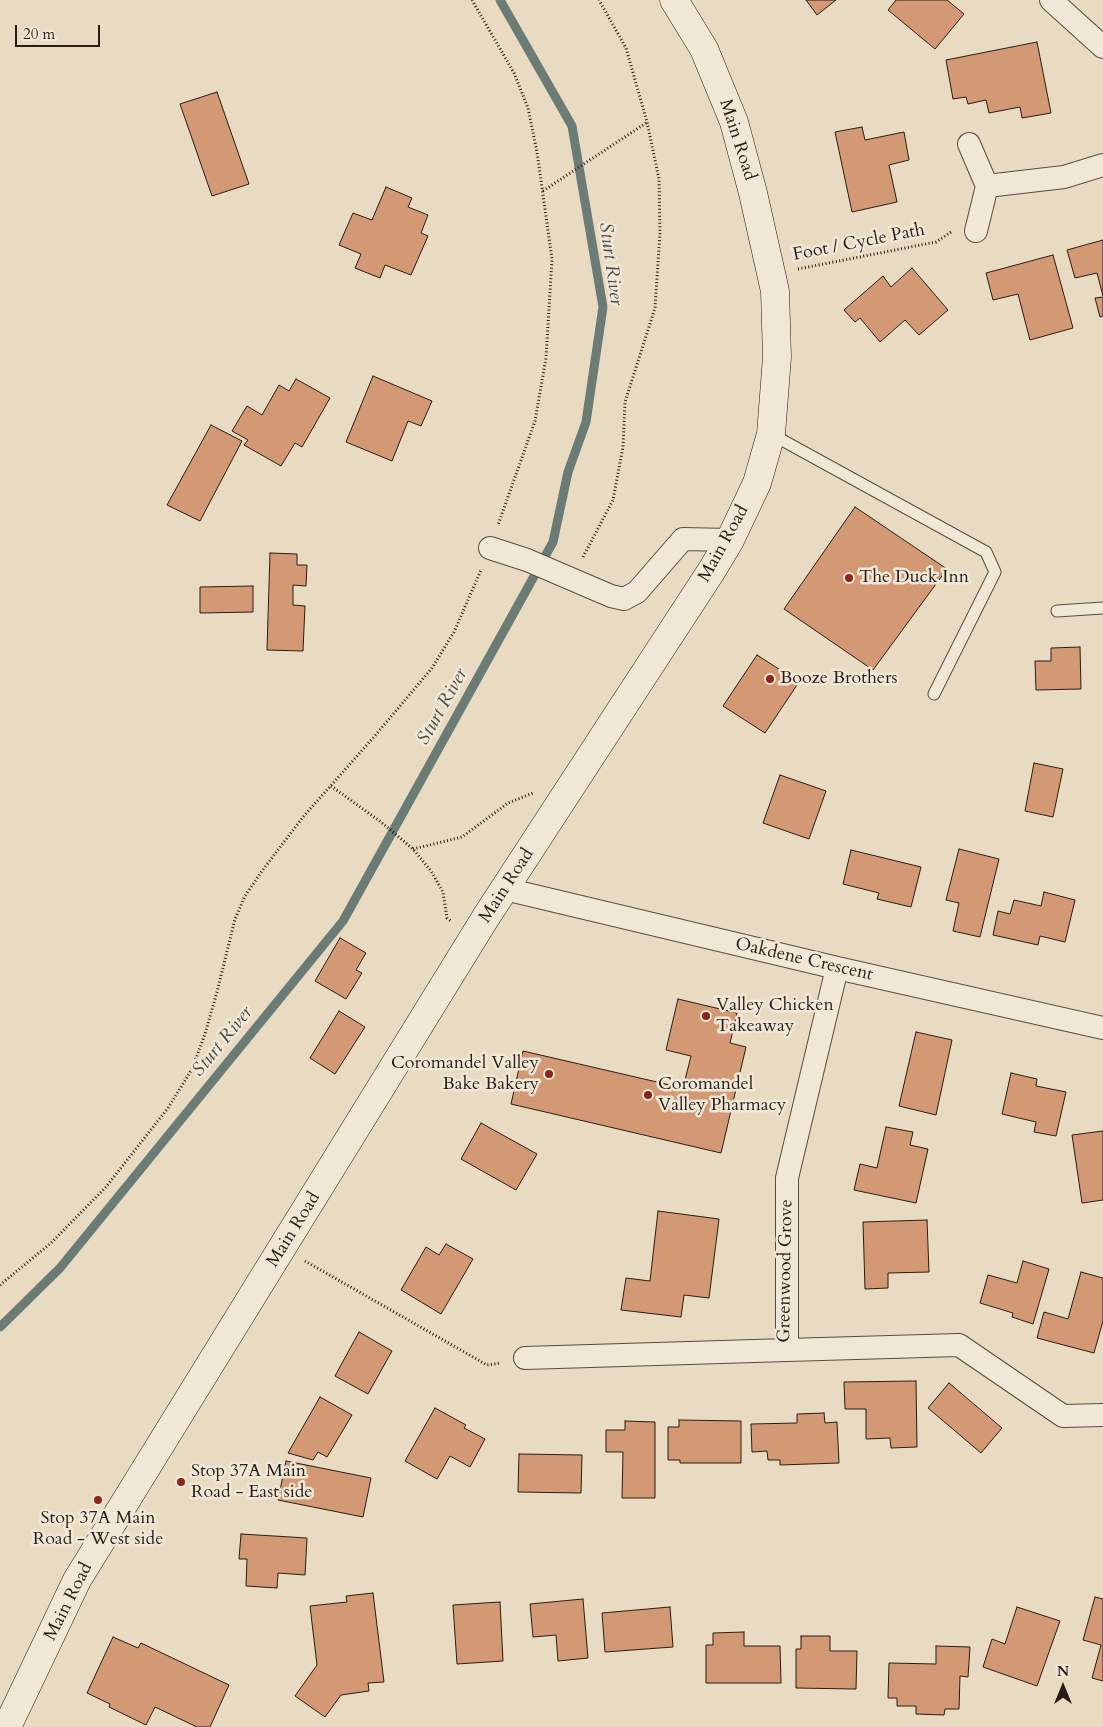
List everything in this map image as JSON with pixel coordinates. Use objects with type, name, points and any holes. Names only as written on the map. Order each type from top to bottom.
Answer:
[{"type":"main road","name":"Main Road","points":[[7,1727],[77,1580],[475,936],[730,540],[757,483],[771,434],[777,356],[775,291],[753,193],[734,122],[704,49],[674,0]]},
{"type":"street","points":[[1052,0],[1103,47]]},
{"type":"street","points":[[969,144],[987,186],[976,231]]},
{"type":"street","points":[[987,186],[1064,177],[1103,165]]},
{"type":"street","points":[[490,548],[526,560],[611,596],[624,599],[636,592],[683,539],[730,540]]},
{"type":"street","name":"Oakdene Crescent","points":[[505,889],[837,968],[1103,1028]]},
{"type":"street","name":"Greenwood Grove","points":[[525,1358],[787,1350],[787,1178],[837,968]]},
{"type":"street","points":[[787,1350],[960,1345],[1063,1416],[1103,1415]]},
{"type":"lane","points":[[771,434],[986,552],[995,572],[934,694]]},
{"type":"lane","points":[[1058,611],[1103,608]]},
{"type":"path","points":[[0,1285],[51,1243],[106,1187],[168,1108],[192,1069],[205,1034],[235,919],[245,896],[303,817],[432,668],[454,632],[490,548],[535,421],[546,358],[552,258],[543,191],[528,108],[514,73],[472,0]]},
{"type":"path","points":[[569,578],[589,547],[613,500],[623,447],[625,402],[655,308],[660,233],[659,179],[646,122],[626,48],[599,0]]},
{"type":"path","points":[[543,191],[646,122]]},
{"type":"path","name":"Foot / Cycle Path","points":[[771,274],[936,242],[962,225],[976,231]]},
{"type":"path","points":[[331,786],[381,822],[413,849],[431,871],[443,892],[447,918],[475,936]]},
{"type":"path","points":[[413,849],[462,836],[508,803],[535,792]]},
{"type":"path","points":[[283,1248],[487,1365],[525,1358]]},
{"type":"building","points":[[806,0],[836,0],[817,15]]},
{"type":"building","points":[[896,0],[947,0],[964,14],[935,49],[888,10]]},
{"type":"building","points":[[1037,42],[1051,113],[1022,118],[1020,107],[989,113],[986,100],[968,104],[966,97],[953,99],[946,60]]},
{"type":"building","points":[[217,92],[249,184],[212,196],[180,104]]},
{"type":"building","points":[[862,127],[865,140],[904,132],[909,160],[889,165],[897,202],[852,212],[835,132]]},
{"type":"building","points":[[386,187],[412,198],[408,207],[428,215],[421,233],[428,236],[411,275],[385,265],[380,278],[355,268],[361,254],[339,245],[353,213],[372,220]]},
{"type":"building","points":[[1103,240],[1103,296],[1097,273],[1075,278],[1067,250]]},
{"type":"building","points":[[1053,255],[1073,328],[1030,340],[1018,294],[993,300],[986,273]]},
{"type":"building","points":[[912,268],[948,310],[919,335],[905,320],[880,342],[860,318],[855,322],[844,310],[883,276],[891,287]]},
{"type":"building","points":[[1103,297],[1103,316],[1100,317],[1095,298]]},
{"type":"building","points":[[373,376],[432,401],[421,426],[408,421],[392,461],[346,442]]},
{"type":"building","points":[[296,379],[330,398],[302,447],[295,443],[281,466],[244,445],[248,440],[232,431],[247,406],[262,415],[279,385],[289,391]]},
{"type":"building","points":[[211,425],[242,441],[200,521],[167,505]]},
{"type":"building","points":[[855,507],[947,569],[873,670],[784,609]]},
{"type":"building","points":[[270,553],[297,554],[297,565],[307,565],[306,586],[293,585],[293,605],[305,606],[303,651],[267,650]]},
{"type":"building","points":[[253,586],[253,612],[200,613],[200,587]]},
{"type":"building","points":[[1080,647],[1081,689],[1036,690],[1035,661],[1051,661],[1051,648]]},
{"type":"building","points":[[757,655],[799,682],[765,733],[723,706]]},
{"type":"building","points":[[1034,763],[1063,769],[1053,817],[1025,811]]},
{"type":"building","points":[[780,775],[826,791],[809,839],[763,823]]},
{"type":"building","points":[[959,849],[999,859],[980,937],[953,931],[959,903],[946,900]]},
{"type":"building","points":[[851,850],[921,867],[911,907],[877,899],[879,893],[843,884]]},
{"type":"building","points":[[1044,892],[1075,900],[1065,942],[1040,936],[1038,945],[993,935],[998,911],[1010,914],[1014,900],[1041,906]]},
{"type":"building","points":[[340,938],[366,953],[356,970],[362,973],[346,999],[315,981]]},
{"type":"building","points":[[678,999],[737,1013],[730,1043],[746,1047],[721,1153],[511,1104],[523,1051],[683,1088],[691,1056],[666,1050]]},
{"type":"building","points":[[339,1011],[365,1027],[335,1074],[310,1058]]},
{"type":"building","points":[[916,1032],[952,1040],[936,1115],[899,1106]]},
{"type":"building","points":[[1011,1073],[1037,1079],[1036,1086],[1066,1092],[1056,1136],[1034,1132],[1036,1122],[1002,1114]]},
{"type":"building","points":[[481,1123],[537,1154],[516,1190],[461,1159]]},
{"type":"building","points":[[886,1127],[913,1132],[910,1145],[928,1149],[916,1203],[854,1190],[860,1164],[877,1168]]},
{"type":"building","points":[[1103,1131],[1103,1200],[1082,1203],[1072,1135]]},
{"type":"building","points":[[658,1211],[719,1219],[709,1298],[684,1295],[681,1317],[621,1310],[626,1278],[650,1281]]},
{"type":"building","points":[[927,1220],[929,1272],[888,1273],[888,1288],[865,1289],[863,1222]]},
{"type":"building","points":[[446,1244],[473,1259],[441,1314],[401,1290],[426,1247],[439,1255]]},
{"type":"building","points":[[1023,1261],[1049,1269],[1033,1324],[1012,1317],[1013,1313],[980,1303],[988,1275],[1017,1283]]},
{"type":"building","points":[[1081,1272],[1103,1278],[1103,1321],[1094,1353],[1037,1338],[1044,1312],[1068,1319]]},
{"type":"building","points":[[359,1332],[392,1351],[368,1394],[335,1376]]},
{"type":"building","points":[[916,1381],[917,1447],[891,1448],[890,1438],[866,1439],[866,1409],[845,1409],[844,1382]]},
{"type":"building","points":[[949,1383],[1002,1428],[981,1453],[928,1408]]},
{"type":"building","points":[[320,1397],[352,1415],[327,1457],[318,1452],[313,1460],[288,1453]]},
{"type":"building","points":[[435,1408],[466,1425],[464,1428],[485,1439],[470,1467],[450,1456],[437,1479],[405,1461]]},
{"type":"building","points":[[824,1413],[825,1423],[837,1422],[839,1463],[780,1465],[780,1460],[768,1460],[767,1451],[752,1452],[751,1424],[797,1423],[797,1414]]},
{"type":"building","points":[[679,1420],[741,1421],[741,1463],[680,1463],[680,1460],[668,1460],[668,1427],[679,1427]]},
{"type":"building","points":[[625,1421],[655,1422],[655,1498],[622,1498],[623,1452],[606,1452],[606,1430],[625,1430]]},
{"type":"building","points":[[519,1454],[582,1455],[581,1493],[518,1492]]},
{"type":"building","points":[[286,1461],[371,1478],[363,1517],[278,1500]]},
{"type":"building","points":[[241,1534],[307,1538],[305,1575],[278,1573],[277,1588],[246,1586],[247,1559],[239,1559]]},
{"type":"building","points":[[373,1593],[384,1682],[368,1683],[369,1691],[341,1695],[325,1717],[295,1696],[317,1665],[310,1606],[347,1602],[346,1596]]},
{"type":"building","points":[[1095,1597],[1103,1599],[1103,1681],[1092,1678],[1101,1645],[1083,1640]]},
{"type":"building","points":[[583,1599],[588,1658],[558,1661],[556,1635],[533,1637],[530,1604]]},
{"type":"building","points":[[500,1602],[503,1661],[457,1664],[453,1605]]},
{"type":"building","points":[[670,1607],[673,1647],[605,1652],[602,1613]]},
{"type":"building","points":[[1017,1607],[1060,1621],[1037,1686],[983,1667],[992,1639],[1005,1644]]},
{"type":"building","points":[[744,1632],[744,1646],[780,1646],[781,1683],[706,1683],[706,1645],[713,1645],[713,1633]]},
{"type":"building","points":[[801,1636],[830,1636],[830,1651],[857,1651],[856,1689],[796,1688],[796,1649],[801,1649]]},
{"type":"building","points":[[113,1637],[138,1648],[141,1643],[229,1685],[210,1727],[197,1727],[155,1707],[146,1725],[109,1707],[110,1704],[87,1693]]},
{"type":"building","points":[[936,1646],[970,1647],[968,1677],[960,1676],[959,1709],[945,1709],[944,1715],[916,1714],[916,1706],[897,1706],[897,1698],[888,1698],[889,1663],[936,1664]]},
{"type":"waterway","name":"Sturt River","points":[[0,1327],[60,1268],[343,921],[553,542],[568,472],[586,422],[603,307],[572,126],[500,0]]},
{"type":"place","name":"The Duck Inn","points":[[849,578]]},
{"type":"place","name":"Booze Brothers","points":[[770,679]]},
{"type":"place","name":"Valley Chicken Takeaway","points":[[706,1016]]},
{"type":"place","name":"Coromandel Valley Bake Bakery","points":[[549,1074]]},
{"type":"place","name":"Coromandel Valley Pharmacy","points":[[648,1095]]},
{"type":"place","name":"Stop 37A Main Road - East side","points":[[181,1482]]},
{"type":"place","name":"Stop 37A Main Road - West side","points":[[98,1500]]}]
